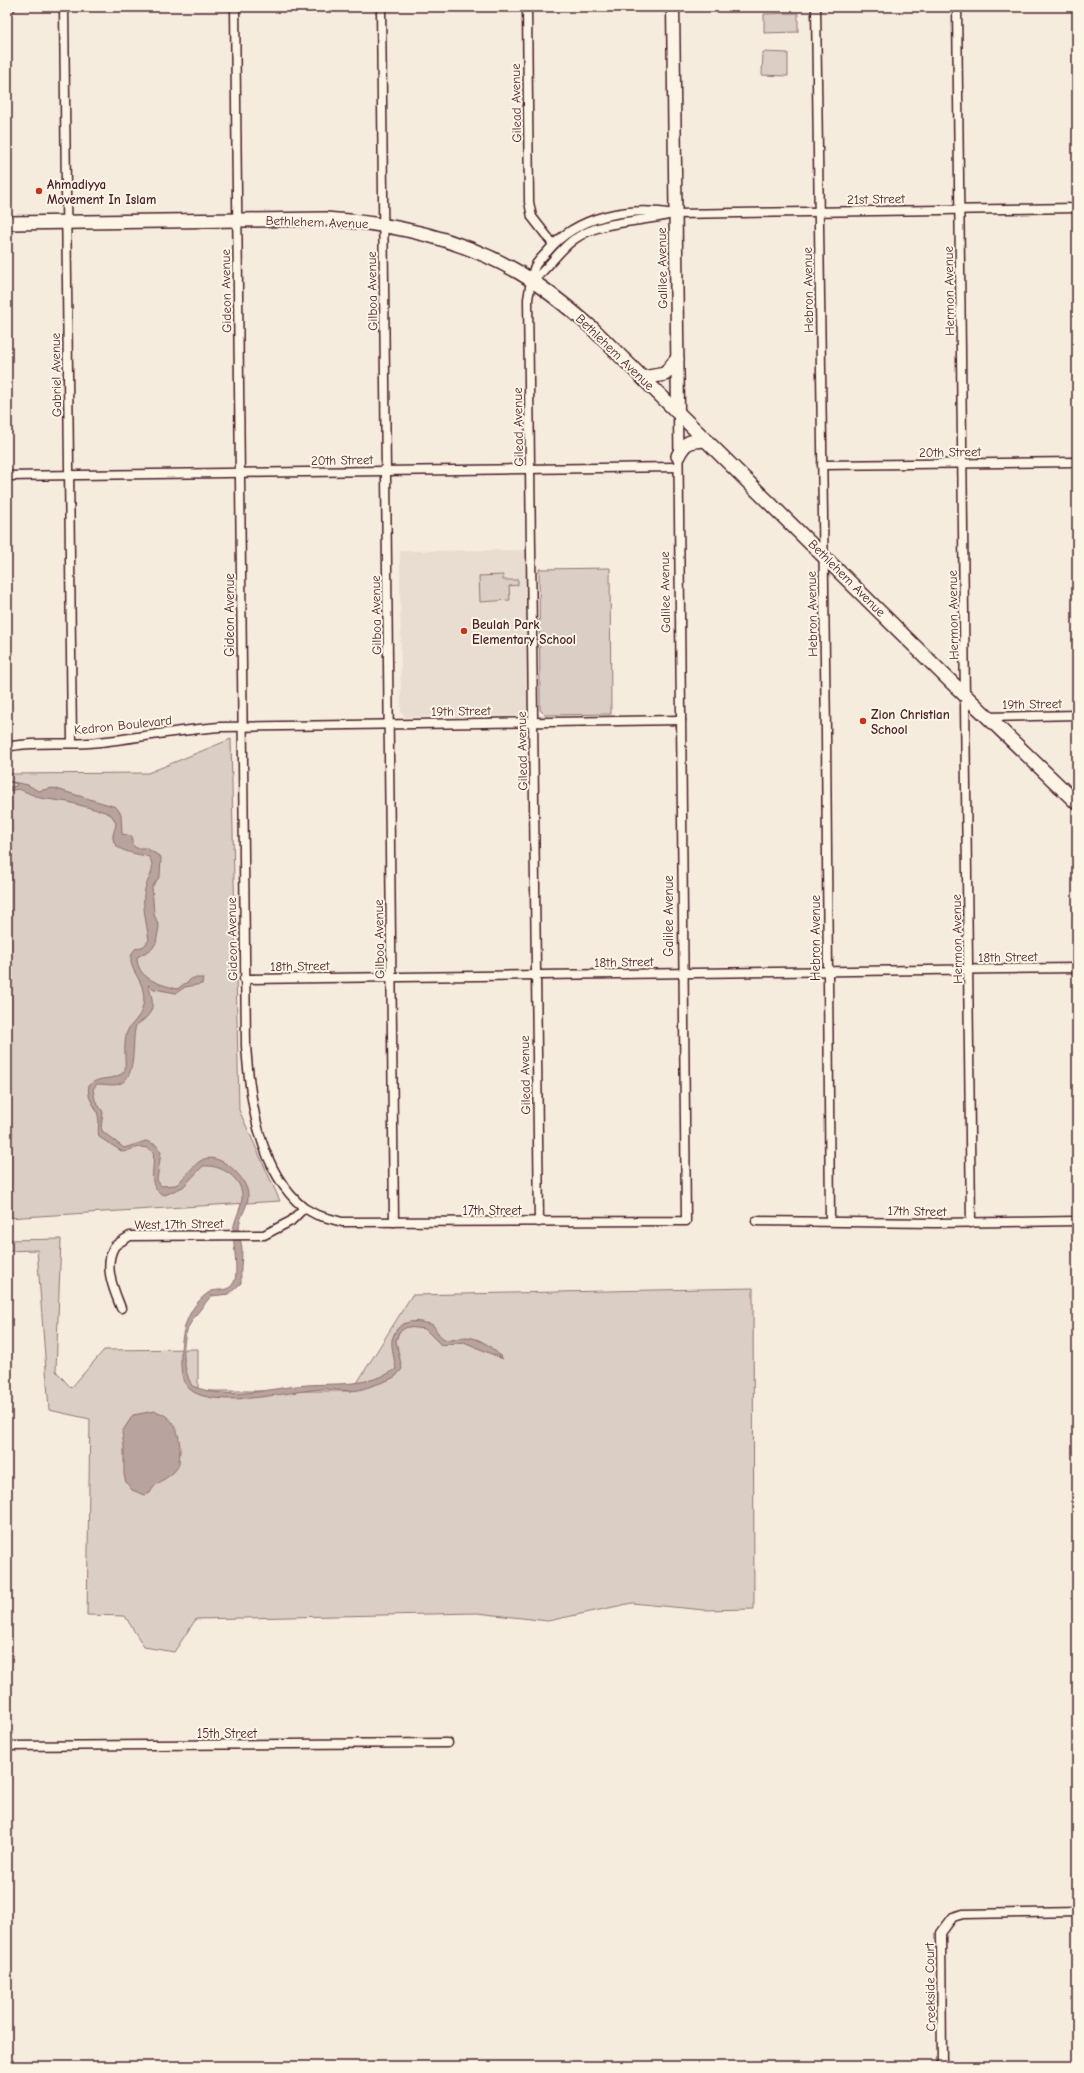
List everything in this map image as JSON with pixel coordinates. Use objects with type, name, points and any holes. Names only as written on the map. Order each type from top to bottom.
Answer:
[{"type":"main road","name":"Bethlehem Avenue","points":[[7,223],[325,219],[407,228],[456,243],[488,257],[532,281],[592,328],[824,555],[946,677],[1077,803]]},
{"type":"main road","points":[[643,378],[665,374],[677,359]]},
{"type":"main road","points":[[678,462],[683,445],[690,442],[706,440]]},
{"type":"street","name":"Gabriel Avenue","points":[[64,7],[72,743]]},
{"type":"street","name":"Gideon Avenue","points":[[235,7],[244,979],[249,1082],[259,1132],[267,1154],[292,1199],[304,1208]]},
{"type":"street","name":"Gilboa Avenue","points":[[381,7],[394,1222]]},
{"type":"street","name":"Gilead Avenue","points":[[527,7],[529,202],[532,217],[553,244],[535,266],[528,299],[539,1222]]},
{"type":"street","name":"Galilee Avenue","points":[[673,7],[685,1177]]},
{"type":"street","name":"Hebron Avenue","points":[[816,7],[824,555],[830,1221]]},
{"type":"street","name":"Hermon Avenue","points":[[957,7],[971,1223]]},
{"type":"street","name":"21st Street","points":[[532,281],[544,272],[562,250],[574,240],[604,226],[630,220],[657,218],[675,214],[1077,208]]},
{"type":"street","name":"21st Street","points":[[553,244],[567,232],[603,217],[624,212],[656,210],[675,214]]},
{"type":"street","name":"20th Street","points":[[7,476],[531,469],[678,462]]},
{"type":"street","name":"20th Street","points":[[822,465],[1077,462]]},
{"type":"street","name":"19th Street","points":[[988,717],[1077,714]]},
{"type":"street","name":"19th Street","points":[[242,727],[681,720]]},
{"type":"street","name":"Kedron Boulevard","points":[[7,747],[32,744],[90,743],[186,730],[242,727]]},
{"type":"street","name":"18th Street","points":[[244,979],[1077,968]]},
{"type":"street","name":"17th Street","points":[[304,1208],[331,1220],[394,1222],[686,1221],[685,1177]]},
{"type":"street","name":"West 17th Street","points":[[122,1308],[114,1290],[108,1268],[114,1247],[130,1236],[244,1236],[264,1234],[291,1221],[304,1208]]},
{"type":"street","name":"17th Street","points":[[756,1221],[971,1223],[1077,1221]]},
{"type":"street","name":"15th Street","points":[[7,1746],[448,1743]]},
{"type":"street","name":"Creekside Court","points":[[942,2066],[941,1933],[953,1917],[963,1914],[1077,1912]]},
{"type":"shaded area","points":[[798,13],[798,32],[764,33],[764,14]]},
{"type":"shaded area","points":[[763,52],[788,53],[788,76],[762,75]]},
{"type":"shaded area","name":"Beulah Park Elementary School","points":[[527,550],[528,711],[524,716],[405,717],[401,712],[400,551]]},
{"type":"shaded area","points":[[610,568],[611,714],[545,715],[540,710],[539,569]]},
{"type":"shaded area","points":[[503,575],[503,580],[518,580],[518,585],[509,586],[510,600],[480,602],[479,576]]},
{"type":"shaded area","points":[[231,739],[239,1110],[280,1201],[7,1218],[7,774],[148,773]]},
{"type":"shaded area","points":[[7,781],[28,785],[38,791],[53,788],[116,807],[121,814],[122,834],[132,836],[132,844],[136,848],[146,848],[161,857],[160,876],[152,887],[154,914],[159,927],[156,943],[152,949],[137,957],[141,971],[156,982],[177,989],[193,978],[203,978],[202,984],[185,987],[176,993],[154,989],[148,985],[152,998],[152,1008],[147,1017],[136,1025],[133,1058],[129,1074],[125,1080],[117,1085],[97,1084],[93,1089],[95,1100],[103,1112],[101,1128],[103,1132],[124,1148],[146,1141],[156,1145],[161,1152],[157,1180],[161,1186],[176,1185],[197,1163],[207,1158],[223,1162],[231,1167],[238,1174],[247,1188],[248,1199],[239,1224],[242,1249],[241,1283],[229,1294],[211,1296],[190,1324],[185,1339],[184,1355],[186,1372],[192,1386],[207,1391],[236,1394],[307,1385],[353,1383],[375,1379],[396,1369],[392,1340],[394,1333],[398,1328],[408,1322],[420,1322],[433,1325],[441,1337],[447,1340],[466,1337],[477,1339],[492,1348],[503,1359],[464,1342],[441,1345],[425,1329],[407,1327],[399,1332],[396,1341],[402,1369],[393,1378],[359,1390],[350,1391],[323,1389],[270,1396],[227,1399],[208,1397],[193,1392],[184,1382],[181,1368],[181,1354],[183,1334],[189,1316],[194,1307],[208,1293],[215,1290],[229,1288],[234,1282],[236,1265],[233,1231],[242,1199],[242,1191],[235,1179],[230,1174],[217,1167],[203,1166],[183,1187],[165,1195],[159,1192],[153,1183],[153,1152],[150,1149],[142,1147],[123,1152],[99,1137],[98,1115],[88,1090],[89,1085],[93,1082],[116,1076],[125,1071],[125,1046],[127,1032],[140,1014],[144,1001],[142,986],[131,960],[135,949],[144,946],[149,940],[144,895],[152,870],[151,862],[149,857],[126,851],[116,845],[113,835],[116,822],[111,815],[68,802],[40,798],[19,789],[7,791],[7,788],[16,786],[17,784]]},
{"type":"shaded area","points":[[61,1239],[56,1371],[71,1388],[104,1350],[198,1349],[198,1391],[352,1391],[412,1295],[753,1288],[754,1609],[704,1610],[632,1603],[548,1621],[477,1613],[196,1619],[174,1652],[144,1647],[125,1616],[87,1615],[90,1419],[49,1410],[37,1250],[7,1251],[7,1240]]},
{"type":"shaded area","points":[[155,1411],[167,1417],[175,1427],[180,1445],[179,1462],[178,1466],[171,1475],[155,1486],[150,1493],[144,1495],[132,1490],[126,1482],[124,1475],[124,1447],[122,1432],[133,1415]]},
{"type":"place","name":"Ahmadiyya Movement In Islam","points":[[39,191]]},
{"type":"place","name":"Beulah Park Elementary School","points":[[464,631]]},
{"type":"place","name":"Zion Christian School","points":[[863,721]]}]
